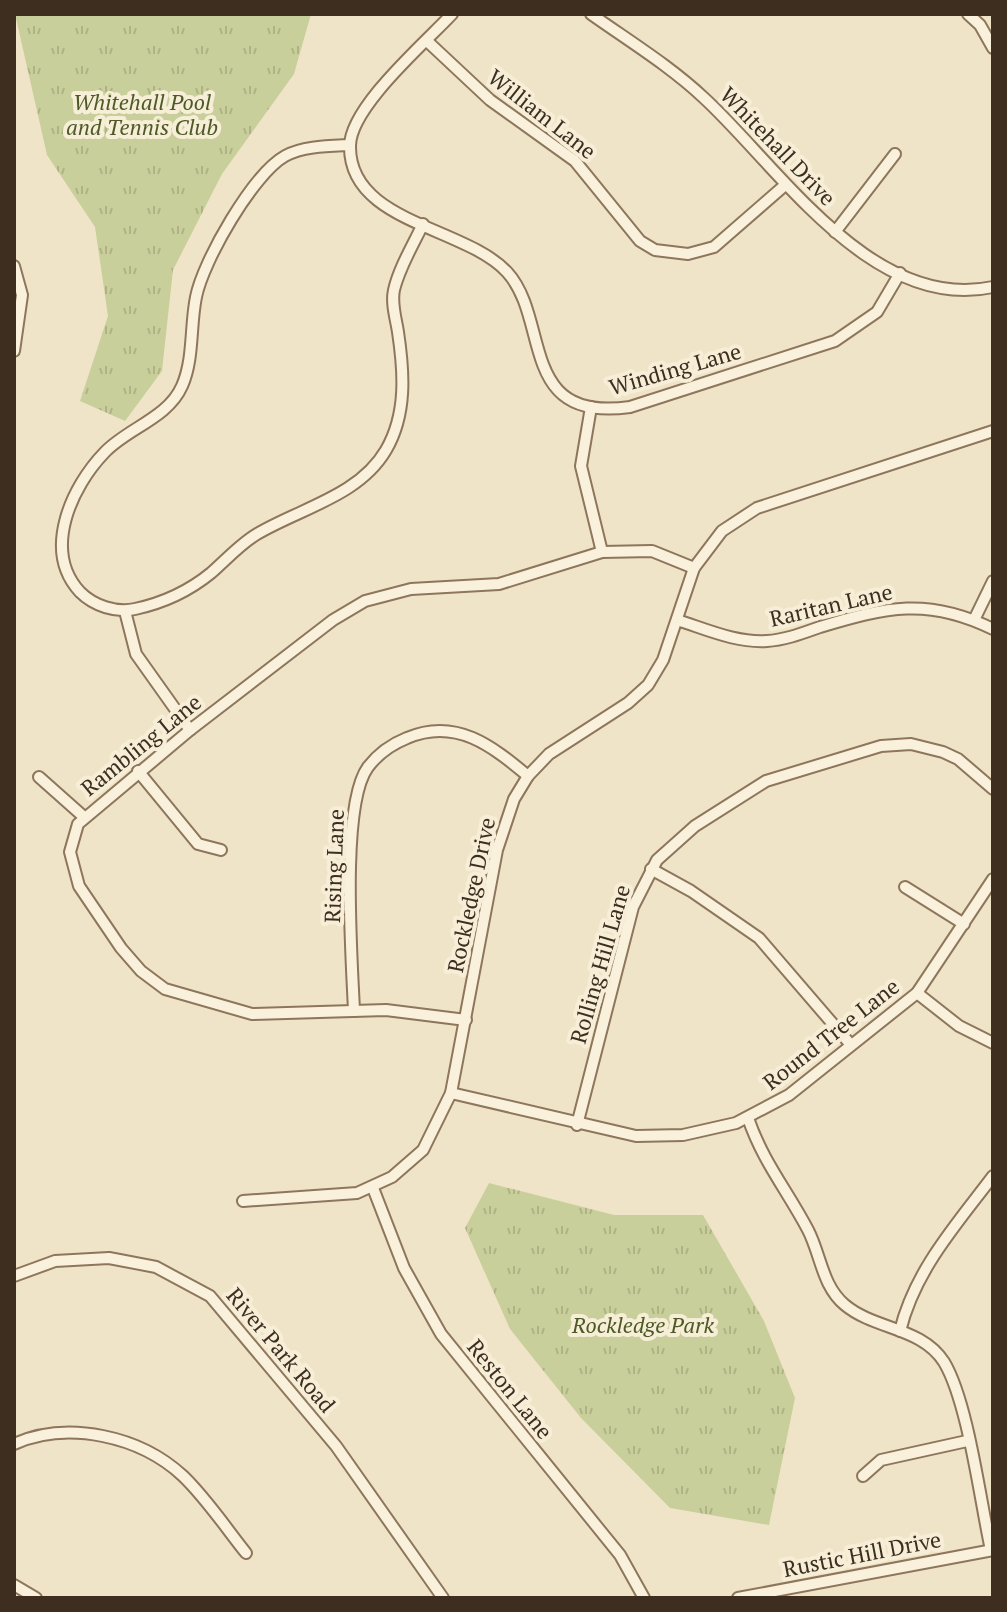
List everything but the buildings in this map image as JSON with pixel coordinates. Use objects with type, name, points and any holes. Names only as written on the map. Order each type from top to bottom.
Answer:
[{"type":"street","points":[[423,224],[393,292],[401,363],[402,407],[381,459],[346,489],[256,535],[185,590],[157,603],[125,611],[92,601],[67,572],[61,551],[61,535],[74,500],[105,451],[161,411],[181,389],[200,281],[266,172],[289,154],[350,145],[359,117],[452,14]]},
{"type":"street","name":"Whitehall Drive","points":[[591,14],[688,84],[784,186],[835,232],[900,273],[943,288],[993,287]]},
{"type":"street","points":[[968,14],[980,25],[993,48]]},
{"type":"street","name":"William Lane","points":[[427,41],[490,100],[575,161],[640,241],[655,250],[688,254],[714,247],[784,186]]},
{"type":"street","name":"Winding Lane","points":[[350,145],[355,170],[370,195],[384,206],[480,252],[508,273],[520,295],[543,368],[563,392],[591,407],[630,407],[835,341],[861,326],[877,312],[900,273]]},
{"type":"street","points":[[835,232],[895,154]]},
{"type":"street","points":[[14,266],[22,295],[14,351]]},
{"type":"street","points":[[591,407],[581,466],[602,552]]},
{"type":"street","name":"Rockledge Drive","points":[[243,1201],[339,1197],[373,1188],[405,1168],[423,1150],[451,1093],[506,817],[528,776],[549,754],[628,703],[648,685],[663,660],[694,568],[722,531],[757,508],[993,431]]},
{"type":"street","name":"Rambling Lane","points":[[466,1020],[411,1011],[241,1013],[153,982],[99,919],[73,873],[71,841],[84,817],[138,771],[333,620],[365,601],[411,589],[499,584],[602,552],[652,551],[694,568]]},
{"type":"street","points":[[974,620],[993,581]]},
{"type":"street","name":"Raritan Lane","points":[[677,620],[753,641],[787,638],[889,609],[930,608],[974,620],[993,629]]},
{"type":"street","points":[[125,611],[136,654],[190,730]]},
{"type":"street","name":"Rising Lane","points":[[354,1011],[352,842],[358,791],[367,768],[385,751],[405,739],[444,731],[482,741],[528,776]]},
{"type":"street","name":"Rolling Hill Lane","points":[[577,1125],[626,932],[651,869],[679,839],[746,791],[788,773],[864,749],[902,744],[933,749],[958,759],[993,789]]},
{"type":"street","points":[[138,771],[198,844],[221,850]]},
{"type":"street","points":[[39,777],[84,817]]},
{"type":"street","points":[[651,869],[691,891],[759,938],[851,1045]]},
{"type":"street","name":"Round Tree Lane","points":[[451,1093],[577,1125],[636,1136],[669,1137],[718,1129],[748,1118],[789,1095],[917,993],[993,879]]},
{"type":"street","points":[[905,887],[964,924]]},
{"type":"street","points":[[917,993],[959,1026],[993,1043]]},
{"type":"street","points":[[748,1118],[766,1164],[808,1230],[835,1294],[853,1312],[924,1342],[943,1361],[955,1385],[992,1550]]},
{"type":"street","points":[[900,1331],[907,1303],[919,1278],[993,1176]]},
{"type":"street","name":"Reston Lane","points":[[373,1188],[404,1268],[441,1334],[620,1555],[644,1598]]},
{"type":"street","name":"River Park Road","points":[[14,1276],[55,1261],[109,1258],[156,1267],[210,1296],[336,1446],[436,1596]]},
{"type":"street","points":[[14,1444],[46,1434],[75,1434],[108,1438],[142,1448],[183,1476],[246,1553]]},
{"type":"street","points":[[863,1476],[881,1460],[967,1441]]},
{"type":"street","name":"Rustic Hill Drive","points":[[738,1598],[992,1550]]},
{"type":"street","points":[[14,1585],[36,1598]]},
{"type":"green space","name":"Whitehall Pool and Tennis Club","points":[[15,14],[311,14],[294,74],[222,174],[173,270],[162,371],[125,421],[80,401],[108,316],[95,227],[47,155]]},
{"type":"green space","name":"Rockledge Park","points":[[489,1183],[614,1215],[703,1215],[764,1321],[795,1398],[769,1525],[670,1508],[581,1418],[510,1329],[465,1228]]}]
